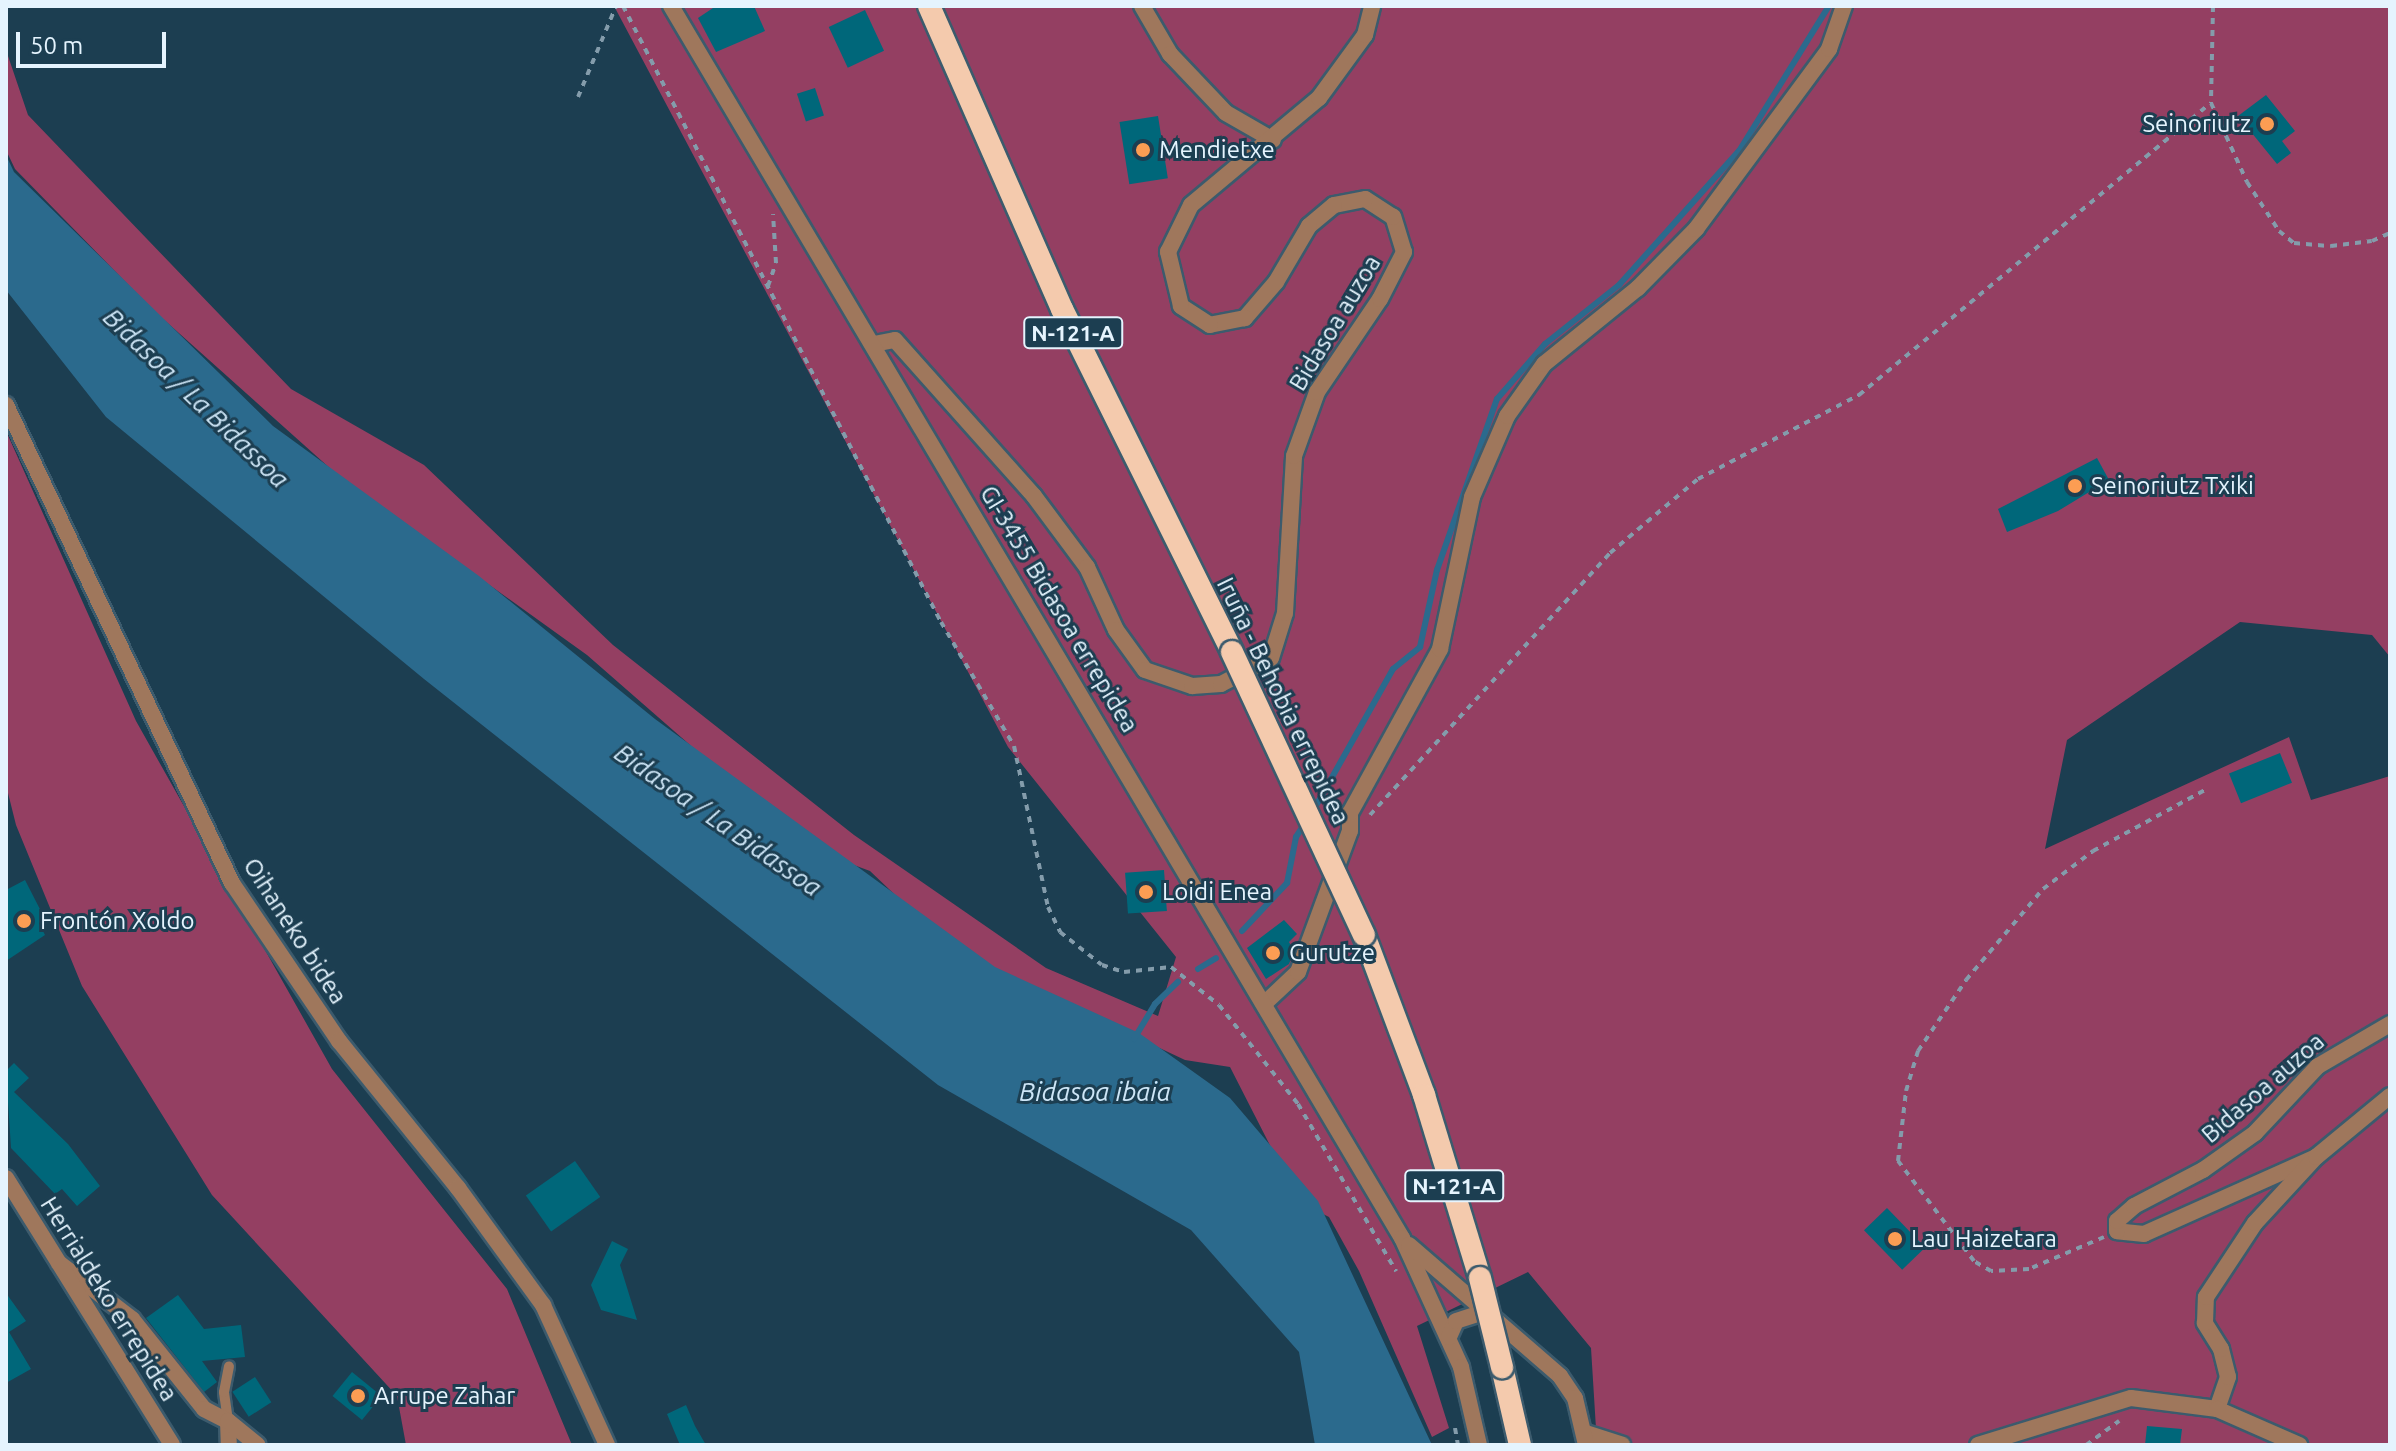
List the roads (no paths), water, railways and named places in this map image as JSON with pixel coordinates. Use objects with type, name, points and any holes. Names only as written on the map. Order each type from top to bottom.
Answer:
[{"type":"highway","name":"Iruña - Behobia errepidea","points":[[929,6],[1068,322],[1232,652],[1364,935],[1424,1095],[1480,1278],[1520,1445]]},
{"type":"street","name":"GI-3455 Bidasoa errepidea","points":[[671,6],[1402,1238]]},
{"type":"street","points":[[1142,6],[1170,54],[1226,113],[1273,140]]},
{"type":"street","name":"Bidasoa auzoa","points":[[874,344],[895,340],[1034,496],[1087,567],[1116,630],[1145,670],[1192,686],[1221,684],[1271,658],[1285,613],[1294,456],[1317,392],[1380,299],[1404,252],[1393,217],[1365,199],[1334,205],[1309,226],[1276,282],[1245,318],[1210,325],[1181,306],[1168,252],[1191,205],[1220,176],[1273,140],[1319,98],[1365,35],[1372,6]]},
{"type":"street","points":[[1265,1003],[1298,972],[1350,831],[1350,813],[1380,750],[1440,649],[1472,497],[1507,416],[1544,364],[1638,288],[1696,229],[1829,49],[1844,6]]},
{"type":"street","name":"Oihaneko bidea","points":[[6,405],[232,883],[339,1041],[458,1188],[543,1305],[607,1445]]},
{"type":"street","name":"Bidasoa auzoa","points":[[2316,1157],[2144,1234],[2117,1231],[2117,1221],[2134,1206],[2203,1170],[2255,1133],[2318,1066],[2390,1024]]},
{"type":"street","points":[[2217,1409],[2228,1377],[2221,1349],[2205,1323],[2206,1297],[2255,1223],[2316,1157],[2390,1096]]},
{"type":"street","name":"Herrialdeko errepidea","points":[[6,1178],[172,1445]]},
{"type":"street","points":[[1402,1238],[1560,1376],[1575,1398],[1586,1439],[1622,1445]]},
{"type":"street","points":[[1402,1238],[1449,1337],[1479,1445]]},
{"type":"street","points":[[59,1262],[132,1319],[204,1409],[228,1421],[258,1445]]},
{"type":"street","points":[[1449,1337],[1456,1321],[1486,1311]]},
{"type":"street","points":[[1978,1445],[2131,1398],[2217,1409],[2299,1445]]},
{"type":"street","points":[[228,1421],[229,1445]]},
{"type":"lane","points":[[228,1421],[224,1392],[229,1366]]},
{"type":"water","name":"Bidasoa ibaia","points":[[6,155],[14,172],[273,426],[479,576],[655,719],[995,967],[1139,1033],[1230,1098],[1318,1201],[1432,1445],[1315,1445],[1299,1352],[1191,1230],[938,1085],[424,679],[106,417],[6,290]]},
{"type":"waterway","points":[[1313,811],[1393,669],[1420,647],[1437,570],[1497,399],[1545,344],[1619,285],[1739,151],[1829,6]]},
{"type":"waterway","points":[[1242,931],[1287,883],[1296,837],[1305,823]]},
{"type":"waterway","points":[[1198,969],[1216,958]]},
{"type":"waterway","points":[[1134,1039],[1155,1004],[1178,982]]},
{"type":"place","name":"Seinoriutz","points":[[2267,124]]},
{"type":"place","name":"Mendietxe","points":[[1143,150]]},
{"type":"place","name":"Seinoriutz Txiki","points":[[2075,486]]},
{"type":"place","name":"Loidi Enea","points":[[1146,892]]},
{"type":"place","name":"Frontón Xoldo","points":[[24,921]]},
{"type":"place","name":"Gurutze","points":[[1273,953]]},
{"type":"place","name":"Lau Haizetara","points":[[1895,1239]]},
{"type":"place","name":"Arrupe Zahar","points":[[358,1396]]},
{"type":"water label","name":"Bidasoa / La Bidassoa","points":[[196,398]]},
{"type":"water label","name":"Bidasoa / La Bidassoa","points":[[718,820]]}]
